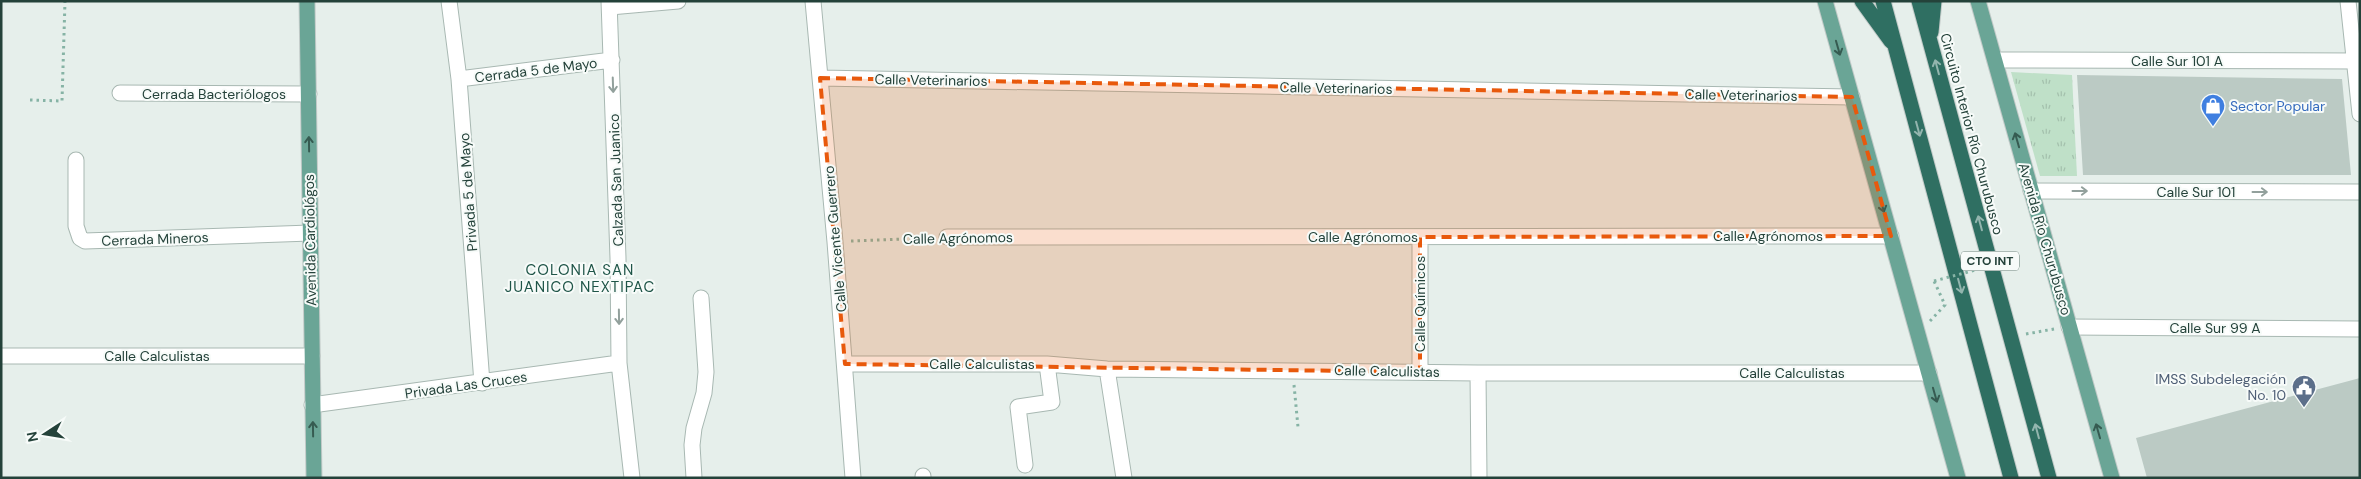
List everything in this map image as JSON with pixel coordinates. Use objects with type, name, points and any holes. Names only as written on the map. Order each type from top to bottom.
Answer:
[{"type":"highway","points":[[1862,1],[1896,48]]},
{"type":"highway","name":"CTO INT","points":[[1883,1],[2011,478]]},
{"type":"highway","name":"Circuito Interior Río Churubusco","points":[[1919,1],[2049,478]]},
{"type":"highway","points":[[1931,44],[1934,1]]},
{"type":"main road","name":"Avenida Cardiológos","points":[[307,1],[314,478]]},
{"type":"main road","points":[[1826,1],[1958,478]]},
{"type":"main road","name":"Avenida Río Churubusco","points":[[1978,1],[2112,478]]},
{"type":"street","name":"Privada 5 de Mayo","points":[[449,1],[459,79],[482,383]]},
{"type":"street","points":[[610,4],[678,1]]},
{"type":"street","name":"Calle Vicente Guerrero","points":[[813,1],[836,242],[854,478]]},
{"type":"street","points":[[2348,1],[2357,61],[2360,114]]},
{"type":"street","name":"Calzada San Juanico","points":[[610,4],[619,363],[632,478]]},
{"type":"street","name":"Cerrada 5 de Mayo","points":[[459,79],[612,60]]},
{"type":"street","name":"Calle Sur 101 A","points":[[1995,60],[2357,61]]},
{"type":"street","name":"Calle Veterinarios","points":[[820,78],[1852,97]]},
{"type":"street","name":"Cerrada Bacteriólogos","points":[[120,93],[309,94]]},
{"type":"street","name":"Cerrada Mineros","points":[[76,160],[76,226],[80,238],[85,241],[310,234]]},
{"type":"street","name":"Calle Sur 101","points":[[2031,191],[2360,192]]},
{"type":"street","name":"Calle Agrónomos","points":[[947,237],[1891,236]]},
{"type":"street","name":"Calle Químicos","points":[[1420,237],[1420,372]]},
{"type":"street","points":[[694,478],[694,428],[704,393],[706,372],[701,298]]},
{"type":"street","name":"Calle Sur 99 A","points":[[2069,327],[2360,329]]},
{"type":"street","name":"Calle Calculistas","points":[[1,356],[312,356]]},
{"type":"street","name":"Privada Las Cruces","points":[[312,405],[619,363]]},
{"type":"street","name":"Calle Calculistas","points":[[845,364],[1047,364],[1107,368],[1478,373],[1929,373]]},
{"type":"street","points":[[1025,465],[1018,407],[1052,402],[1047,364]]},
{"type":"street","points":[[1107,368],[1124,478]]},
{"type":"street","points":[[1478,373],[1479,478]]},
{"type":"path","points":[[30,100],[62,101],[65,1]]},
{"type":"path","name":"Calle Agrónomos","points":[[836,242],[947,237]]},
{"type":"path","points":[[1945,305],[1934,281],[2002,263]]},
{"type":"path","points":[[2011,337],[2069,327]]},
{"type":"path","points":[[1292,370],[1298,427]]},
{"type":"highlighted area","points":[[820,78],[1852,97],[1891,236],[1420,237],[1420,372],[845,364]]},
{"type":"green space","points":[[2011,72],[2072,75],[2077,176],[2040,176]]},
{"type":"building","name":"Sector Popular","points":[[2077,75],[2342,79],[2351,175],[2083,175]]},
{"type":"building","name":"IMSS Subdelegación No. 10","points":[[2360,378],[2360,478],[2147,478],[2136,438]]},
{"type":"place","name":"Sector Popular","points":[[2213,127]]},
{"type":"place","name":"IMSS Subdelegación No. 10","points":[[2304,408]]},
{"type":"district","name":"COLONIA SAN JUANICO NEXTIPAC","points":[[580,278]]}]
